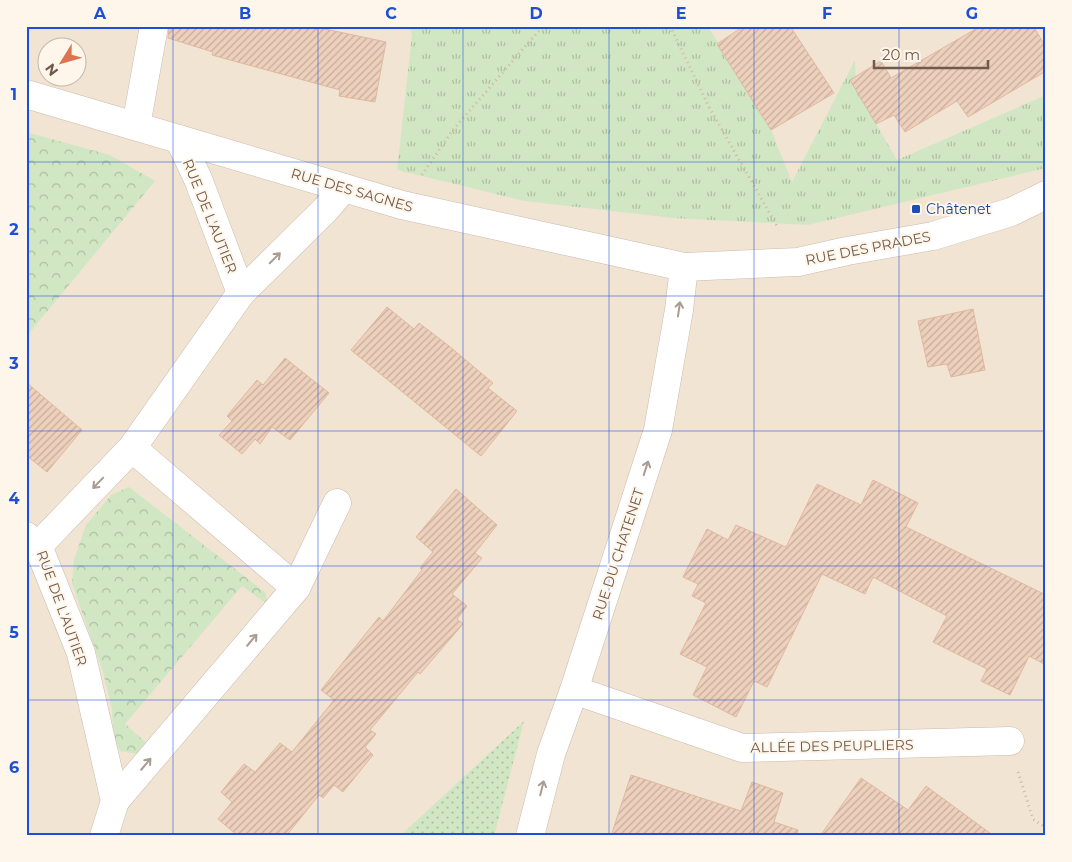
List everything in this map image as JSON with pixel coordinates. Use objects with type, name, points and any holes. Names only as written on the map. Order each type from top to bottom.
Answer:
[{"type":"street","points":[[136,126],[154,26]]},
{"type":"street","name":"RUE DES SAGNES","points":[[26,94],[402,205],[684,267]]},
{"type":"street","name":"RUE DE L'AUTIER","points":[[179,139],[198,179],[241,293]]},
{"type":"street","name":"RUE DE L'AUTIER","points":[[115,801],[81,653],[32,541],[132,448],[241,293],[326,209],[344,188]]},
{"type":"street","name":"RUE DES PRADES","points":[[684,267],[798,262],[846,251],[933,236],[1011,212],[1046,195]]},
{"type":"street","name":"RUE DU CHATENET","points":[[530,836],[551,754],[574,690],[658,430],[679,310],[684,267]]},
{"type":"street","points":[[132,448],[296,588]]},
{"type":"street","points":[[104,836],[115,801],[296,588],[337,503]]},
{"type":"street","name":"ALLÉE DES PEUPLIERS","points":[[574,690],[742,748],[1009,741]]},
{"type":"path","points":[[402,205],[452,131],[543,26]]},
{"type":"path","points":[[670,26],[709,107],[798,262]]},
{"type":"path","points":[[1009,741],[1034,819],[1046,828]]},
{"type":"shaded area","points":[[26,26],[1046,26],[1046,836],[26,836]]},
{"type":"green space","points":[[409,26],[708,26],[771,130],[792,182],[855,60],[856,89],[897,160],[1046,95],[1046,168],[808,225],[673,218],[524,201],[397,170],[412,35]]},
{"type":"green space","points":[[26,132],[110,155],[155,181],[26,337]]},
{"type":"green space","points":[[129,487],[266,593],[267,604],[242,586],[125,724],[150,746],[138,754],[120,751],[113,738],[112,709],[103,672],[72,584],[74,559],[86,525],[111,495]]},
{"type":"green space","points":[[524,721],[494,836],[400,836]]},
{"type":"building","points":[[169,26],[311,26],[386,42],[375,102],[339,96],[340,90],[212,55],[213,52],[168,38]]},
{"type":"building","points":[[744,26],[790,26],[834,93],[771,130],[717,44]]},
{"type":"building","points":[[981,26],[1033,26],[1046,47],[1046,71],[968,117],[957,101],[905,132],[894,115],[876,124],[850,80],[881,61],[891,78]]},
{"type":"building","points":[[387,307],[414,329],[419,323],[449,346],[493,383],[488,388],[517,411],[481,456],[351,350]]},
{"type":"building","points":[[973,309],[985,370],[951,377],[947,364],[928,367],[918,321]]},
{"type":"building","points":[[285,358],[329,393],[290,440],[272,427],[260,444],[255,439],[242,454],[219,435],[232,421],[227,416],[257,380],[263,385]]},
{"type":"building","points":[[26,382],[82,430],[47,472],[26,455]]},
{"type":"building","points":[[873,480],[918,503],[906,527],[1046,595],[1046,665],[1029,656],[1010,695],[981,681],[987,669],[933,642],[947,616],[873,577],[865,594],[822,574],[767,687],[754,681],[736,717],[693,695],[707,667],[680,654],[706,603],[692,596],[698,584],[683,577],[707,529],[728,540],[736,525],[786,547],[817,484],[861,505]]},
{"type":"building","points":[[456,489],[497,525],[475,553],[482,558],[452,594],[467,606],[457,619],[463,624],[420,674],[418,672],[370,730],[376,734],[365,747],[373,755],[343,792],[334,785],[323,798],[319,795],[286,836],[238,836],[218,819],[232,802],[221,792],[244,764],[255,772],[280,743],[292,752],[334,700],[321,690],[379,617],[383,621],[422,570],[420,568],[433,552],[416,537]]},
{"type":"building","points":[[631,775],[741,811],[752,782],[783,793],[774,822],[798,830],[797,836],[611,836]]},
{"type":"building","points":[[861,778],[908,810],[926,786],[994,836],[820,836]]},
{"type":"place","name":"Châtenet","points":[[916,209]]}]
